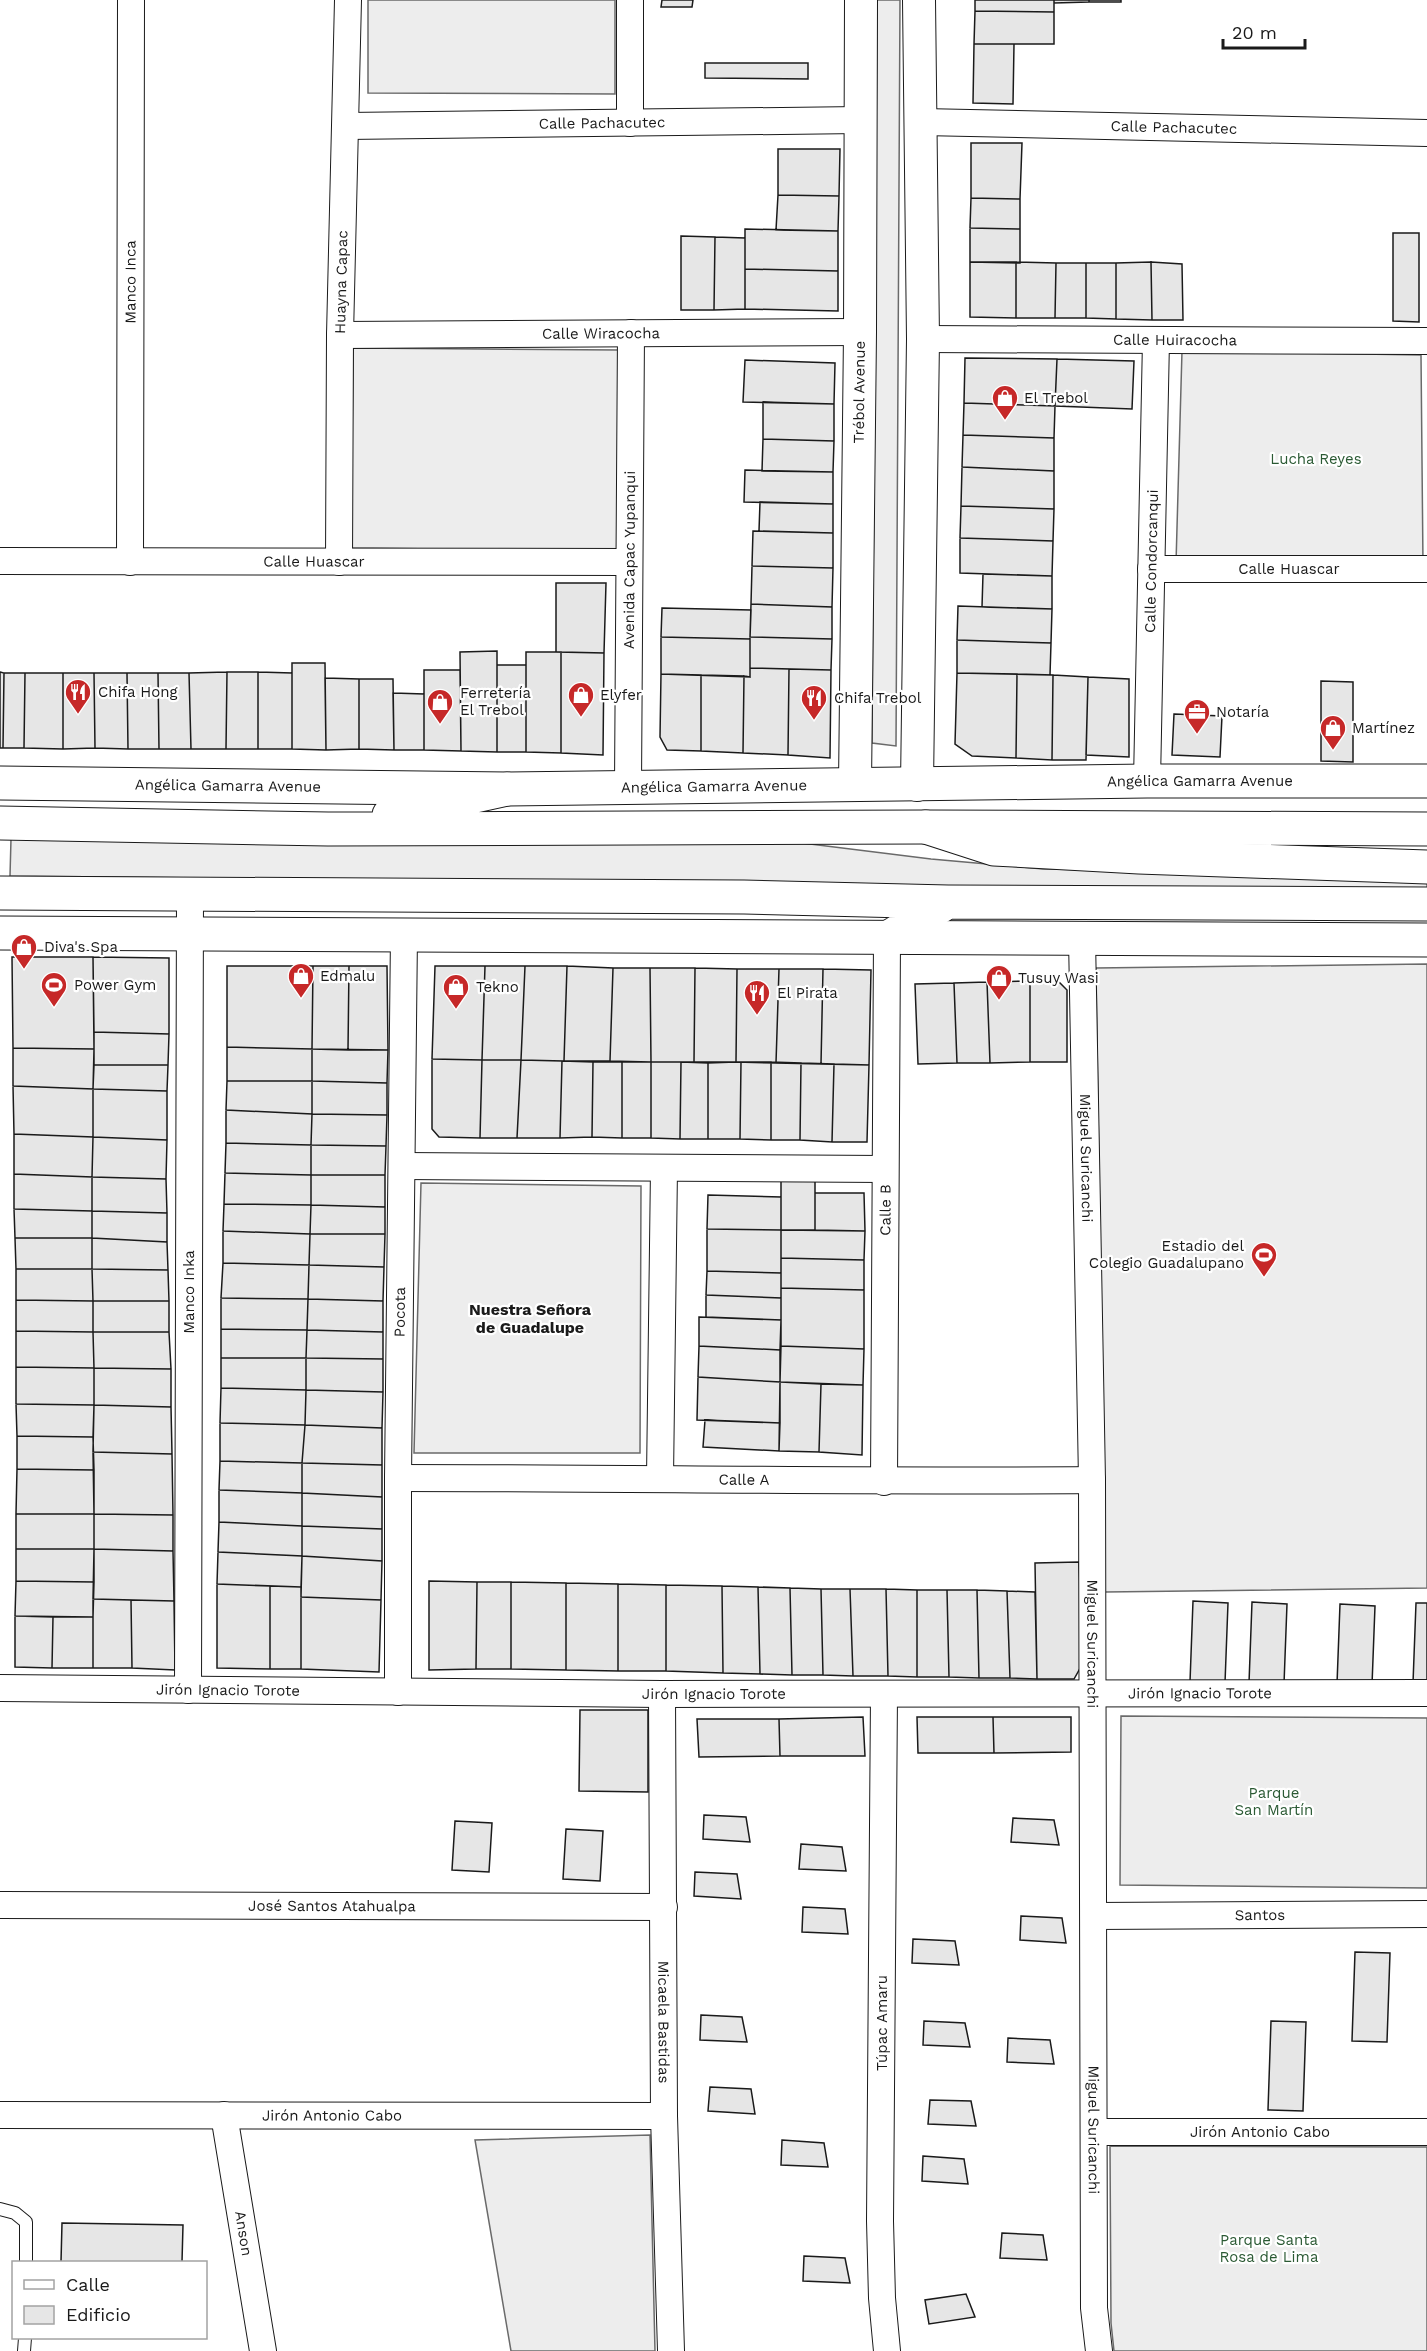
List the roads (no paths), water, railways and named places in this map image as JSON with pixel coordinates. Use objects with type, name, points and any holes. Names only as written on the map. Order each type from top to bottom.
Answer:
[{"type":"main road","name":"Angélica Gamarra Avenue","points":[[0,783],[507,789],[1147,781],[1427,781]]},
{"type":"main road","points":[[328,829],[507,789]]},
{"type":"main road","points":[[0,823],[328,829],[926,827],[1427,829]]},
{"type":"main road","points":[[926,827],[994,849],[1427,867]]},
{"type":"main road","points":[[0,893],[1427,904]]},
{"type":"main road","points":[[887,938],[948,902]]},
{"type":"main road","points":[[0,933],[1427,940]]},
{"type":"street","name":"Manco Inca","points":[[130,562],[131,0]]},
{"type":"street","name":"Huayna Capac","points":[[339,562],[340,335],[348,0]]},
{"type":"street","points":[[630,0],[630,123]]},
{"type":"street","name":"Trébol Avenue","points":[[855,785],[861,0]]},
{"type":"street","points":[[918,785],[923,339],[919,0]]},
{"type":"street","name":"Calle Pachacutec","points":[[346,126],[860,120]]},
{"type":"street","name":"Calle Pachacutec","points":[[921,122],[1427,133]]},
{"type":"street","name":"Calle Wiracocha","points":[[340,335],[860,332]]},
{"type":"street","name":"Avenida Capac Yupanqui","points":[[628,786],[631,333]]},
{"type":"street","name":"Calle Huiracocha","points":[[923,339],[1427,341]]},
{"type":"street","name":"Calle Condorcanqui","points":[[1147,781],[1156,340]]},
{"type":"street","name":"Calle Huascar","points":[[0,561],[628,562]]},
{"type":"street","name":"Calle Huascar","points":[[1151,569],[1427,569]]},
{"type":"street","name":"Manco Inka","points":[[188,1690],[190,894]]},
{"type":"street","name":"Pocota","points":[[398,1692],[404,934]]},
{"type":"street","name":"Calle B","points":[[884,1482],[887,938]]},
{"type":"street","name":"Miguel Suricanchi","points":[[1082,938],[1092,1480],[1094,2308],[1099,2351]]},
{"type":"street","points":[[403,1166],[885,1169]]},
{"type":"street","points":[[660,1478],[664,1168]]},
{"type":"street","name":"Calle A","points":[[398,1478],[660,1478],[884,1482],[1092,1480]]},
{"type":"street","name":"Jirón Ignacio Torote","points":[[0,1688],[662,1694],[1427,1693]]},
{"type":"street","name":"Micaela Bastidas","points":[[662,1694],[664,2116],[671,2351]]},
{"type":"street","name":"Túpac Amaru","points":[[884,1694],[880,2221],[882,2298],[887,2351]]},
{"type":"street","name":"José Santos Atahualpa","points":[[0,1905],[664,1907]]},
{"type":"street","name":"Santos","points":[[1094,1916],[1427,1914]]},
{"type":"street","name":"Jirón Antonio Cabo","points":[[0,2115],[664,2116]]},
{"type":"street","name":"Anson","points":[[224,2115],[263,2351]]},
{"type":"street","name":"Jirón Antonio Cabo","points":[[1094,2132],[1427,2132]]},
{"type":"lane","points":[[0,2209],[15,2213],[26,2222],[26,2261]]},
{"type":"place","name":"El Trebol","points":[[1005,421]]},
{"type":"place","name":"Chifa Hong","points":[[78,715]]},
{"type":"place","name":"Elyfer","points":[[581,718]]},
{"type":"place","name":"Chifa Trebol","points":[[814,721]]},
{"type":"place","name":"Ferretería El Trebol","points":[[440,725]]},
{"type":"place","name":"Notaría","points":[[1197,735]]},
{"type":"place","name":"Martínez","points":[[1333,751]]},
{"type":"place","name":"Diva's Spa","points":[[24,970]]},
{"type":"place","name":"Edmalu","points":[[301,999]]},
{"type":"place","name":"Tusuy Wasi","points":[[999,1001]]},
{"type":"place","name":"Power Gym","points":[[54,1008]]},
{"type":"place","name":"Tekno","points":[[456,1010]]},
{"type":"place","name":"El Pirata","points":[[757,1016]]},
{"type":"place","name":"Estadio del Colegio Guadalupano","points":[[1264,1278]]},
{"type":"district","name":"Nuestra Señora de Guadalupe","points":[[530,1318]]},
{"type":"park label","name":"Lucha Reyes","points":[[1316,459]]},
{"type":"park label","name":"Parque San Martín","points":[[1274,1802]]},
{"type":"park label","name":"Parque Santa Rosa de Lima","points":[[1269,2248]]}]
